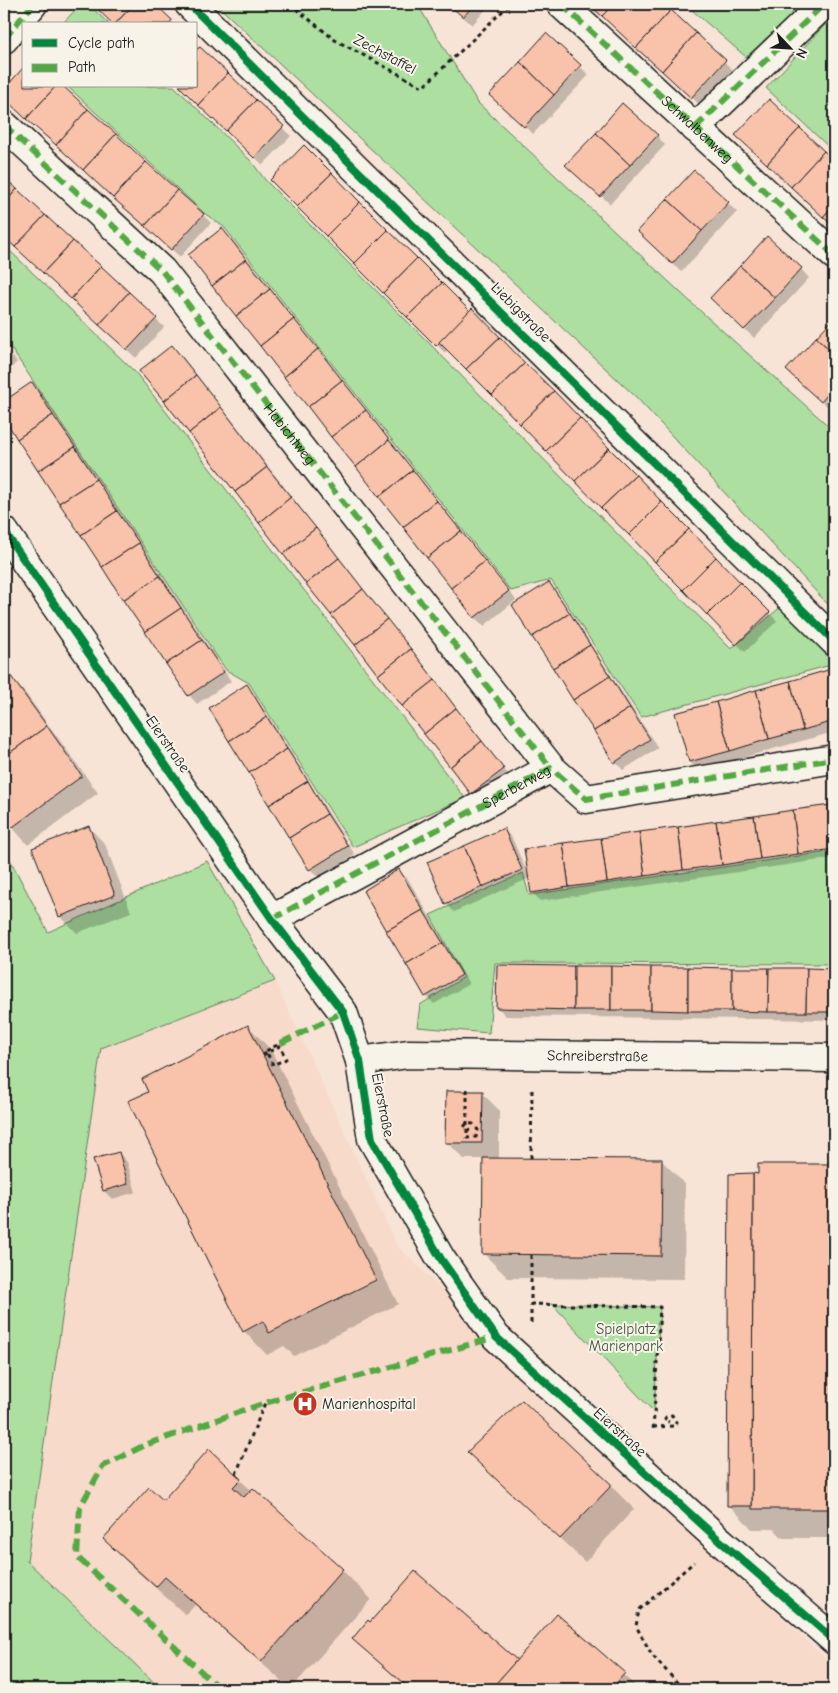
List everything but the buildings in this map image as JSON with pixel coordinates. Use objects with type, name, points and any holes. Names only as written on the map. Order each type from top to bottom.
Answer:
[{"type":"street","points":[[4,38],[34,4]]},
{"type":"street","name":"Liebigstraße","points":[[189,4],[834,641]]},
{"type":"street","name":"Schwalbenweg","points":[[561,4],[834,255]]},
{"type":"street","points":[[695,128],[824,4]]},
{"type":"street","name":"Habichtweg","points":[[4,125],[162,271],[551,768]]},
{"type":"street","name":"Eierstraße","points":[[4,531],[272,919],[343,1012],[360,1061],[372,1139],[441,1260],[496,1337],[719,1540],[834,1640]]},
{"type":"street","name":"Sperberweg","points":[[272,919],[551,768],[586,799],[834,758]]},
{"type":"street","name":"Schreiberstraße","points":[[360,1061],[408,1054],[834,1058]]},
{"type":"path","points":[[263,1055],[271,1050],[280,1046],[286,1058],[273,1065],[269,1058],[266,1050],[281,1043]]},
{"type":"path","points":[[468,1054],[467,1091],[467,1110],[467,1119],[467,1128],[467,1138],[476,1137],[478,1130],[473,1124],[467,1123],[464,1127],[466,1130],[472,1131]]},
{"type":"path","points":[[531,1158],[532,1093]]},
{"type":"path","points":[[532,1255],[531,1304],[660,1307],[650,1477]]},
{"type":"path","points":[[236,1474],[265,1403]]},
{"type":"path","points":[[653,1426],[674,1426],[676,1422],[672,1415],[664,1420],[669,1422]]},
{"type":"path","points":[[683,1689],[652,1655],[636,1626],[639,1610],[685,1569]]},
{"type":"shaded area","name":"Marienhospital","points":[[275,981],[397,1246],[834,1667],[834,1689],[161,1689],[27,1562],[101,1048]]},
{"type":"green space","points":[[81,4],[88,4],[107,22],[64,22]]},
{"type":"green space","points":[[216,4],[417,4],[478,103],[696,307],[834,431],[834,611],[636,397]]},
{"type":"green space","points":[[685,4],[801,4],[803,5],[746,57]]},
{"type":"green space","points":[[834,15],[834,152],[766,88]]},
{"type":"green space","points":[[69,88],[176,88],[251,161],[266,181],[731,649],[783,605],[834,664],[641,717],[551,580],[511,591],[224,227],[204,213]]},
{"type":"green space","points":[[4,245],[136,373],[465,798],[353,847],[249,683],[226,670],[33,381],[12,350],[4,342]]},
{"type":"green space","points":[[4,848],[48,932],[207,861],[275,981],[101,1048],[27,1561],[161,1689],[4,1689]]},
{"type":"green space","points":[[834,851],[834,964],[495,963],[489,1033],[417,1027],[420,1005],[464,977],[430,915],[523,873],[529,895]]},
{"type":"green space","name":"Spielplatz Marienpark","points":[[552,1304],[660,1307],[654,1412]]},
{"type":"marked path","points":[[4,39],[33,4]]},
{"type":"marked path","points":[[561,4],[834,255]]},
{"type":"marked path","points":[[695,128],[824,4]]},
{"type":"marked path","points":[[4,125],[162,271],[551,768]]},
{"type":"marked path","points":[[272,919],[551,768],[586,799],[834,759]]},
{"type":"marked path","points":[[281,1043],[343,1012]]},
{"type":"marked path","points":[[220,1689],[77,1557],[80,1507],[103,1466],[145,1445],[265,1403],[496,1337]]},
{"type":"cycle path","points":[[189,4],[834,641]]},
{"type":"cycle path","points":[[4,531],[272,919],[343,1012],[360,1061],[372,1139],[441,1259],[496,1337],[719,1540],[834,1640]]},
{"type":"place","name":"Marienhospital","points":[[305,1404]]}]
